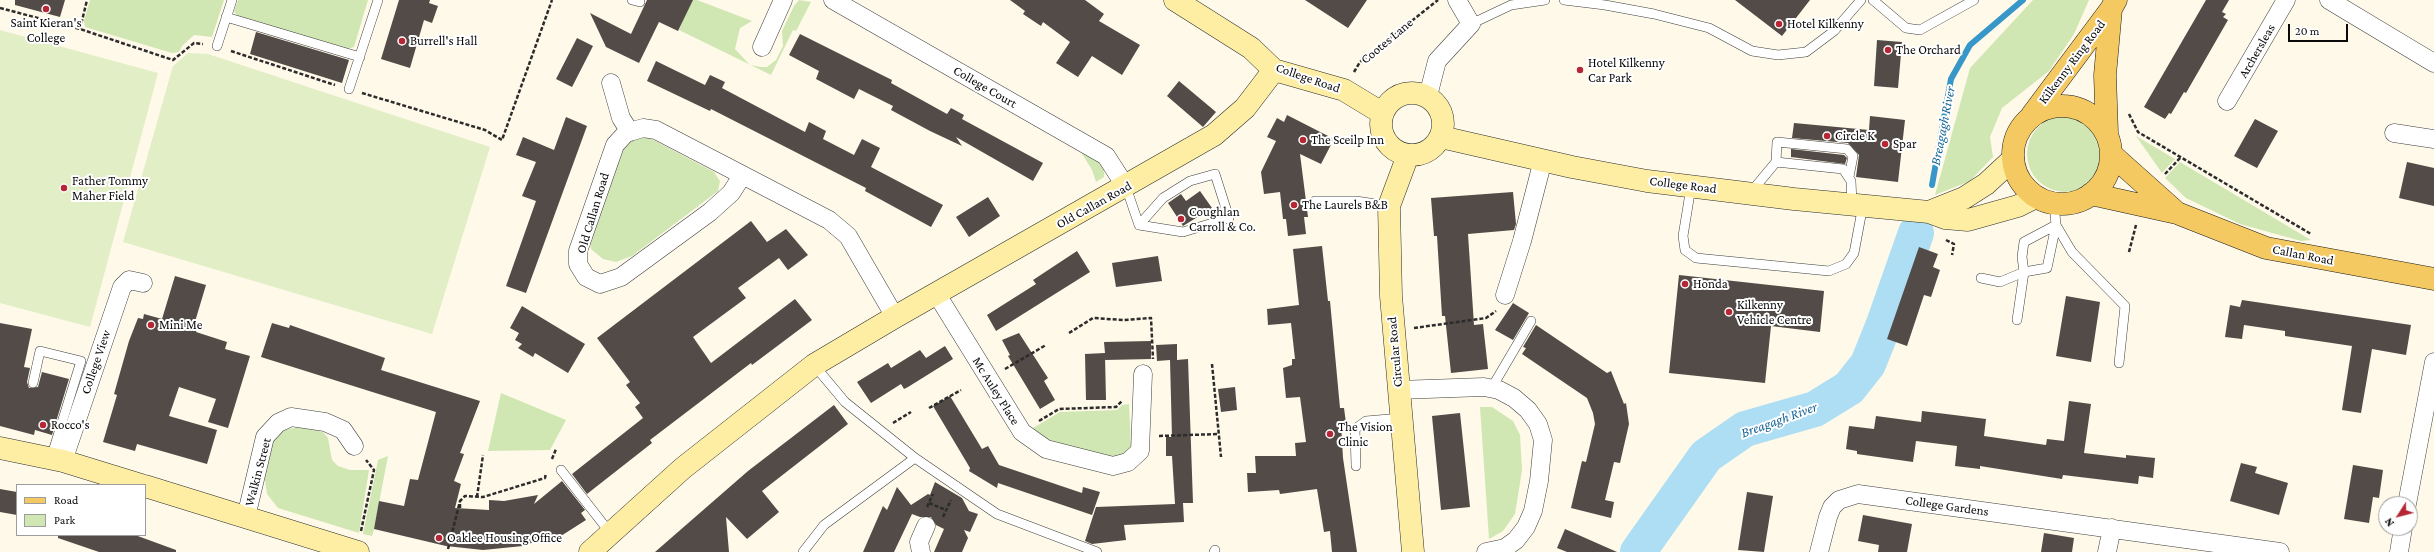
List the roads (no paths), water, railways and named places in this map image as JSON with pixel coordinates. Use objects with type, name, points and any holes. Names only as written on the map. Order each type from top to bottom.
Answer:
[{"type":"main road","name":"College Road","points":[[1175,0],[1250,48],[1274,70],[1344,90],[1382,113]]},
{"type":"main road","name":"Kilkenny Ring Road","points":[[2032,115],[2113,5]]},
{"type":"main road","name":"Kilkenny Ring Road","points":[[2109,144],[2105,75],[2113,5]]},
{"type":"main road","name":"Old Callan Road","points":[[590,552],[683,468],[814,365],[936,293],[1126,187],[1221,131],[1245,108],[1274,70]]},
{"type":"main road","points":[[1414,92],[1428,96],[1440,108],[1444,123],[1441,137],[1434,147],[1421,154],[1408,155],[1394,150],[1385,139],[1381,124],[1382,113],[1392,100],[1403,94],[1414,92]]},
{"type":"main road","points":[[2050,106],[2076,107],[2097,120],[2109,144],[2107,175],[2091,194],[2072,203],[2045,200],[2021,182],[2013,159],[2015,139],[2020,129],[2032,115],[2050,106]]},
{"type":"main road","name":"College Road","points":[[1441,137],[1640,180],[1929,212],[1945,218],[1968,220],[2045,200]]},
{"type":"main road","name":"Callan Road","points":[[2109,144],[2177,213]]},
{"type":"main road","name":"Circular Road","points":[[1408,155],[1389,206],[1391,296],[1413,552]]},
{"type":"main road","name":"College Road","points":[[1929,212],[1964,198],[1986,184],[2013,159]]},
{"type":"main road","name":"Callan Road","points":[[2091,194],[2177,213],[2266,248],[2434,279]]},
{"type":"main road","points":[[0,448],[57,459],[139,484]]},
{"type":"main road","name":"Walkin Street","points":[[146,486],[246,517],[359,545]]},
{"type":"street","points":[[762,47],[783,0]]},
{"type":"street","name":"College Court","points":[[834,0],[1106,156],[1126,187]]},
{"type":"street","points":[[1428,96],[1437,61],[1471,24],[1458,0]]},
{"type":"street","name":"Archersleas","points":[[2227,101],[2286,0]]},
{"type":"street","points":[[2329,0],[2434,63]]},
{"type":"street","points":[[610,83],[621,118],[630,132],[643,128],[656,130],[829,220],[848,236],[895,317]]},
{"type":"street","name":"Old Callan Road","points":[[630,132],[626,133],[615,145],[578,251],[578,264],[586,277],[600,284],[621,276],[710,212],[731,193],[742,176]]},
{"type":"street","points":[[2394,132],[2434,140]]},
{"type":"street","points":[[1505,295],[1522,241],[1543,160]]},
{"type":"street","name":"College View","points":[[57,459],[122,287],[129,280],[143,283]]},
{"type":"street","name":"Mc Auley Place","points":[[936,293],[1022,432],[1046,449],[1112,466],[1135,466],[1140,451],[1143,381]]},
{"type":"street","points":[[2409,496],[2434,362]]},
{"type":"street","points":[[1398,390],[1491,389],[1514,398],[1528,410],[1538,424],[1543,440],[1539,481],[1532,511],[1526,528],[1516,540],[1505,548],[1486,552]]},
{"type":"street","name":"Walkin Street","points":[[246,517],[266,437],[278,423],[291,417],[325,422],[343,430],[354,446]]},
{"type":"street","name":"College Gardens","points":[[1819,552],[1832,507],[1848,495],[1858,494],[2280,552]]},
{"type":"street","points":[[921,552],[919,542],[934,524]]},
{"type":"street","points":[[2107,552],[2112,528]]},
{"type":"street","points":[[2398,552],[2401,536]]},
{"type":"lane","points":[[217,46],[232,0]]},
{"type":"lane","points":[[349,89],[378,0]]},
{"type":"lane","points":[[1471,24],[1511,5],[1545,0]]},
{"type":"lane","points":[[1564,0],[1605,4],[1702,26],[1752,51],[1778,55],[1806,52],[1834,31],[1861,0]]},
{"type":"lane","points":[[1873,0],[1906,28],[1920,30],[1974,0]]},
{"type":"lane","points":[[226,17],[360,57]]},
{"type":"lane","points":[[1750,193],[1776,162],[1777,142],[1846,149],[1853,156],[1849,177]]},
{"type":"lane","points":[[1691,186],[1683,236],[1685,250],[1696,258],[1830,271],[1846,264],[1854,253],[1857,204],[1849,177],[1843,169],[1776,162]]},
{"type":"lane","points":[[1216,174],[1229,218],[1183,232],[1140,225],[1163,198],[1190,181],[1216,174]]},
{"type":"lane","points":[[1126,187],[1140,225]]},
{"type":"lane","points":[[2045,200],[2056,225],[2072,252],[2116,295],[2124,306],[2119,363]]},
{"type":"lane","points":[[1315,201],[1356,201],[1389,206]]},
{"type":"lane","points":[[2017,320],[2024,272],[2022,257],[2024,242],[2056,225]]},
{"type":"lane","points":[[1980,278],[2000,282],[2024,272],[2047,268],[2056,225]]},
{"type":"lane","points":[[1491,389],[1531,321]]},
{"type":"lane","points":[[33,384],[40,351],[81,361],[57,459]]},
{"type":"lane","points":[[814,365],[845,402],[915,458],[997,514],[1096,552]]},
{"type":"lane","points":[[1356,466],[1355,429],[1366,421],[1401,418]]},
{"type":"lane","points":[[803,552],[824,525],[915,458]]},
{"type":"lane","points":[[561,470],[611,534]]},
{"type":"waterway","name":"Breagagh River","points":[[1932,185],[1951,79],[1970,45],[2023,0]]},
{"type":"waterway","name":"Breagagh River","points":[[1638,552],[1706,456],[1745,429],[1815,409],[1849,388],[1868,364],[1884,324],[1916,233]]},
{"type":"place","name":"Saint Kieran's College","points":[[46,9]]},
{"type":"place","name":"Hotel Kilkenny","points":[[1779,24]]},
{"type":"place","name":"Burrell's Hall","points":[[402,41]]},
{"type":"place","name":"The Orchard","points":[[1888,50]]},
{"type":"place","name":"Hotel Kilkenny Car Park","points":[[1580,70]]},
{"type":"place","name":"Circle K","points":[[1827,136]]},
{"type":"place","name":"The Sceilp Inn","points":[[1303,140]]},
{"type":"place","name":"Spar","points":[[1885,144]]},
{"type":"place","name":"Father Tommy Maher Field","points":[[64,188]]},
{"type":"place","name":"The Laurels B&B","points":[[1294,205]]},
{"type":"place","name":"Coughlan Carroll & Co.","points":[[1181,219]]},
{"type":"place","name":"Honda","points":[[1685,284]]},
{"type":"place","name":"Kilkenny Vehicle Centre","points":[[1729,312]]},
{"type":"place","name":"Mini Me","points":[[151,325]]},
{"type":"place","name":"Rocco's","points":[[43,425]]},
{"type":"place","name":"The Vision Clinic","points":[[1330,434]]},
{"type":"place","name":"Oaklee Housing Office","points":[[439,538]]}]
